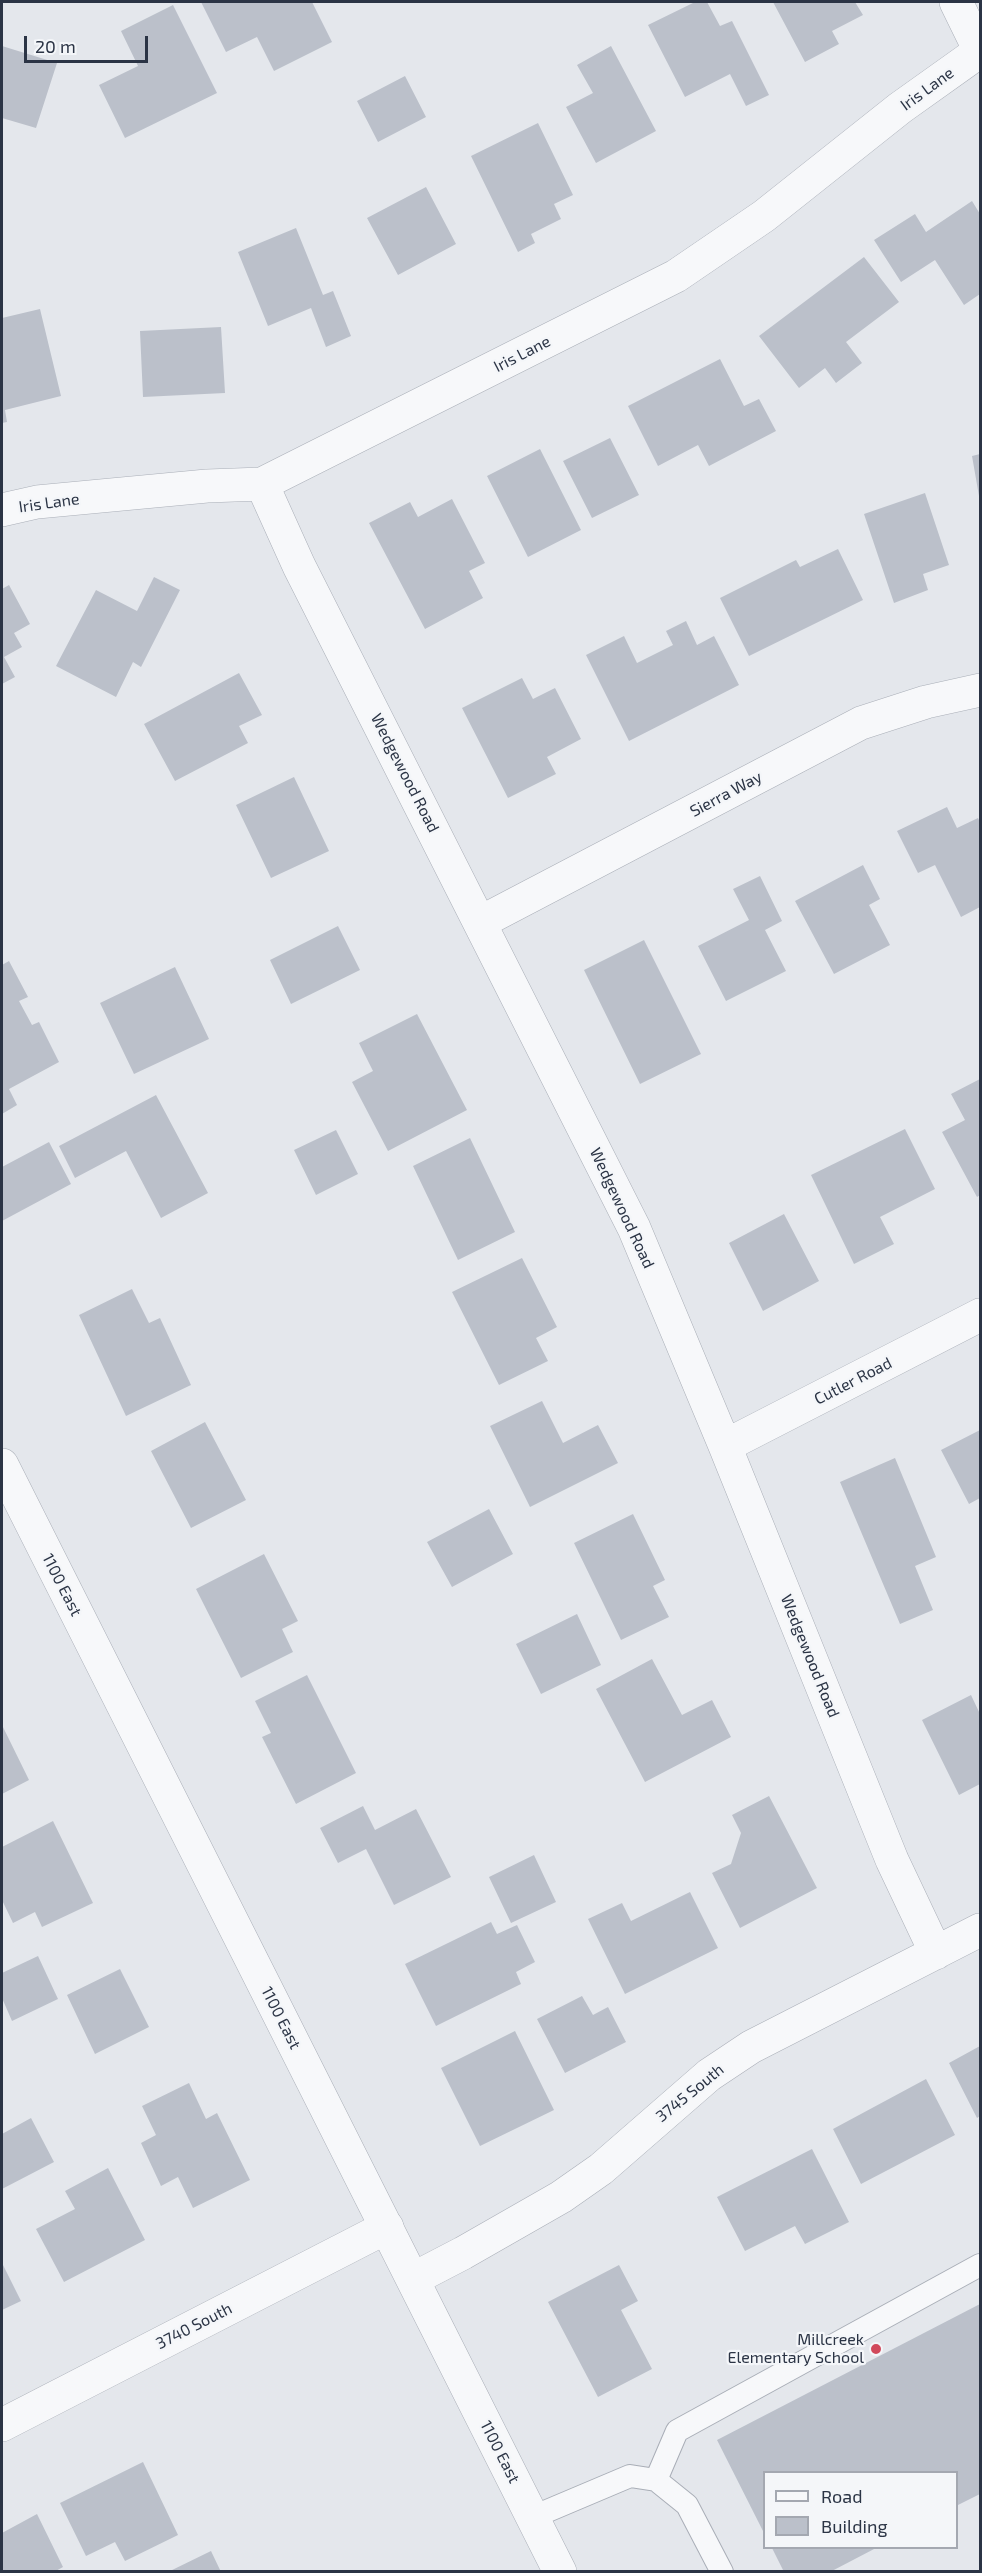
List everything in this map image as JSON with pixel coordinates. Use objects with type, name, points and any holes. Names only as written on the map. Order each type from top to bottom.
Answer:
[{"type":"street","points":[[956,2],[980,51]]},
{"type":"street","name":"Iris Lane","points":[[2,510],[37,502],[207,486],[262,484],[676,276],[764,216],[900,108],[980,51]]},
{"type":"street","name":"Wedgewood Road","points":[[262,484],[298,566],[481,922],[634,1228],[725,1446],[892,1860],[936,1953]]},
{"type":"street","name":"Sierra Way","points":[[481,922],[861,723],[926,702],[981,690]]},
{"type":"street","name":"Cutler Road","points":[[725,1446],[981,1315]]},
{"type":"street","name":"1100 East","points":[[2,1466],[560,2571]]},
{"type":"street","name":"3745 South","points":[[413,2278],[463,2253],[561,2197],[601,2169],[709,2075],[751,2047],[981,1930]]},
{"type":"street","name":"3740 South","points":[[2,2425],[387,2227]]},
{"type":"lane","points":[[656,2480],[677,2431],[981,2265]]},
{"type":"lane","points":[[533,2517],[630,2476],[656,2480],[687,2505],[722,2571]]},
{"type":"building","points":[[201,2],[312,2],[332,42],[274,71],[257,37],[226,52]]},
{"type":"building","points":[[695,2],[707,2],[720,26],[732,21],[769,95],[746,106],[730,74],[685,97],[648,25]]},
{"type":"building","points":[[773,2],[855,2],[863,15],[832,31],[839,44],[805,62]]},
{"type":"building","points":[[173,5],[217,93],[125,138],[99,85],[138,66],[121,31]]},
{"type":"building","points":[[2,46],[57,63],[36,128],[2,118]]},
{"type":"building","points":[[611,46],[656,131],[596,163],[566,107],[593,93],[577,65]]},
{"type":"building","points":[[405,76],[426,117],[378,142],[357,101]]},
{"type":"building","points":[[538,123],[573,195],[554,204],[561,219],[531,234],[535,243],[518,252],[471,156]]},
{"type":"building","points":[[426,187],[456,244],[398,275],[367,218]]},
{"type":"building","points":[[972,201],[980,214],[980,294],[964,305],[935,260],[901,282],[874,240],[915,214],[926,232]]},
{"type":"building","points":[[296,228],[323,295],[333,291],[351,336],[326,347],[311,308],[268,326],[238,252]]},
{"type":"building","points":[[864,257],[899,302],[846,342],[862,363],[836,383],[825,368],[799,388],[759,336]]},
{"type":"building","points":[[40,309],[61,396],[5,410],[7,422],[2,423],[2,318]]},
{"type":"building","points":[[221,327],[225,393],[143,397],[140,331]]},
{"type":"building","points":[[720,359],[744,406],[759,399],[776,431],[709,466],[698,445],[658,466],[628,406]]},
{"type":"building","points":[[610,438],[639,495],[592,518],[563,461]]},
{"type":"building","points":[[540,449],[581,530],[528,557],[487,476]]},
{"type":"building","points":[[980,454],[980,496],[979,496],[972,456]]},
{"type":"building","points":[[925,493],[949,565],[923,574],[928,590],[894,603],[864,514]]},
{"type":"building","points":[[452,499],[485,563],[469,571],[483,598],[425,629],[369,523],[410,502],[418,517]]},
{"type":"building","points":[[838,549],[863,600],[749,656],[720,598],[796,560],[800,567]]},
{"type":"building","points":[[154,577],[180,590],[141,667],[133,662],[116,697],[56,666],[96,590],[137,611]]},
{"type":"building","points":[[9,585],[30,624],[14,633],[22,647],[4,657],[15,677],[2,684],[2,589]]},
{"type":"building","points":[[686,621],[697,645],[714,636],[739,685],[629,741],[586,655],[624,636],[637,663],[673,645],[666,631]]},
{"type":"building","points":[[239,673],[262,715],[239,726],[248,743],[175,781],[144,724]]},
{"type":"building","points":[[522,678],[533,699],[555,688],[581,739],[547,757],[556,774],[508,798],[462,708]]},
{"type":"building","points":[[294,777],[329,851],[271,878],[236,805]]},
{"type":"building","points":[[947,807],[957,828],[978,818],[980,822],[980,907],[961,917],[935,865],[918,873],[897,831]]},
{"type":"building","points":[[863,865],[880,899],[869,905],[890,945],[834,974],[795,901]]},
{"type":"building","points":[[760,876],[782,921],[765,930],[786,971],[726,1001],[698,946],[749,920],[733,889]]},
{"type":"building","points":[[338,926],[360,970],[291,1004],[270,960]]},
{"type":"building","points":[[644,940],[701,1054],[640,1084],[584,970]]},
{"type":"building","points":[[9,961],[28,997],[19,1001],[32,1025],[39,1022],[59,1062],[9,1089],[17,1105],[2,1114],[2,965]]},
{"type":"building","points":[[175,967],[209,1039],[134,1074],[100,1003]]},
{"type":"building","points":[[417,1014],[467,1110],[388,1151],[352,1082],[373,1071],[359,1043]]},
{"type":"building","points":[[980,1079],[980,1195],[977,1197],[942,1132],[965,1120],[951,1094]]},
{"type":"building","points":[[156,1095],[208,1193],[161,1218],[126,1151],[75,1178],[59,1146]]},
{"type":"building","points":[[905,1129],[935,1189],[880,1217],[894,1244],[854,1264],[811,1175]]},
{"type":"building","points":[[336,1130],[358,1174],[316,1195],[294,1150]]},
{"type":"building","points":[[470,1138],[515,1232],[458,1260],[413,1166]]},
{"type":"building","points":[[49,1142],[71,1184],[2,1221],[2,1167]]},
{"type":"building","points":[[784,1214],[819,1281],[763,1311],[729,1243]]},
{"type":"building","points":[[522,1258],[557,1327],[536,1338],[548,1361],[499,1385],[452,1292]]},
{"type":"building","points":[[132,1289],[149,1323],[160,1318],[191,1385],[126,1416],[79,1315]]},
{"type":"building","points":[[542,1401],[563,1443],[598,1425],[618,1463],[530,1507],[490,1426]]},
{"type":"building","points":[[205,1422],[246,1500],[191,1528],[151,1451]]},
{"type":"building","points":[[980,1430],[980,1498],[969,1504],[941,1450]]},
{"type":"building","points":[[895,1458],[936,1557],[915,1566],[933,1610],[900,1624],[840,1482]]},
{"type":"building","points":[[489,1509],[513,1554],[452,1587],[427,1542]]},
{"type":"building","points":[[633,1514],[665,1580],[653,1586],[669,1617],[621,1640],[574,1543]]},
{"type":"building","points":[[264,1554],[298,1621],[282,1629],[293,1652],[241,1678],[196,1589]]},
{"type":"building","points":[[577,1614],[601,1665],[541,1694],[516,1644]]},
{"type":"building","points":[[652,1659],[682,1715],[712,1700],[731,1737],[645,1782],[596,1689]]},
{"type":"building","points":[[307,1675],[356,1773],[296,1804],[262,1737],[271,1733],[255,1701]]},
{"type":"building","points":[[971,1695],[980,1714],[980,1784],[959,1795],[922,1720]]},
{"type":"building","points":[[2,1725],[29,1780],[2,1794]]},
{"type":"building","points":[[769,1796],[817,1888],[740,1928],[712,1873],[731,1864],[741,1833],[732,1815]]},
{"type":"building","points":[[363,1806],[375,1830],[416,1809],[451,1877],[394,1905],[366,1849],[338,1863],[320,1828]]},
{"type":"building","points":[[53,1821],[93,1903],[42,1927],[35,1912],[13,1923],[2,1900],[2,1847]]},
{"type":"building","points":[[534,1855],[556,1902],[511,1923],[489,1877]]},
{"type":"building","points":[[690,1892],[718,1948],[625,1994],[588,1919],[622,1903],[631,1921]]},
{"type":"building","points":[[491,1922],[497,1934],[517,1925],[535,1962],[516,1972],[521,1984],[436,2026],[405,1964]]},
{"type":"building","points":[[38,1956],[58,1999],[12,2021],[2,1998],[2,1973]]},
{"type":"building","points":[[120,1969],[149,2027],[95,2054],[67,1995]]},
{"type":"building","points":[[582,1996],[593,2015],[608,2007],[626,2042],[565,2073],[537,2019]]},
{"type":"building","points":[[515,2031],[554,2110],[480,2146],[441,2068]]},
{"type":"building","points":[[980,2046],[980,2116],[977,2118],[949,2063]]},
{"type":"building","points":[[926,2079],[955,2135],[861,2184],[833,2129]]},
{"type":"building","points":[[189,2083],[206,2119],[217,2113],[250,2180],[193,2208],[178,2177],[161,2186],[141,2143],[156,2135],[142,2106]]},
{"type":"building","points":[[31,2118],[54,2162],[2,2189],[2,2134]]},
{"type":"building","points":[[812,2149],[849,2222],[805,2244],[795,2226],[745,2251],[717,2197]]},
{"type":"building","points":[[108,2168],[145,2240],[64,2282],[36,2229],[75,2209],[65,2191]]},
{"type":"building","points":[[2,2263],[21,2301],[2,2310]]},
{"type":"building","points":[[619,2265],[638,2301],[621,2310],[652,2369],[598,2397],[548,2302]]},
{"type":"building","points":[[980,2304],[980,2494],[958,2505],[958,2471],[763,2471],[763,2531],[717,2440]]},
{"type":"building","points":[[143,2462],[178,2535],[125,2561],[115,2542],[86,2556],[60,2503]]},
{"type":"building","points":[[37,2514],[63,2567],[54,2572],[2,2572],[2,2533]]},
{"type":"building","points":[[772,2549],[874,2549],[830,2572],[784,2572]]},
{"type":"building","points":[[211,2551],[221,2572],[168,2572]]},
{"type":"place","name":"Millcreek Elementary School","points":[[876,2349]]}]
